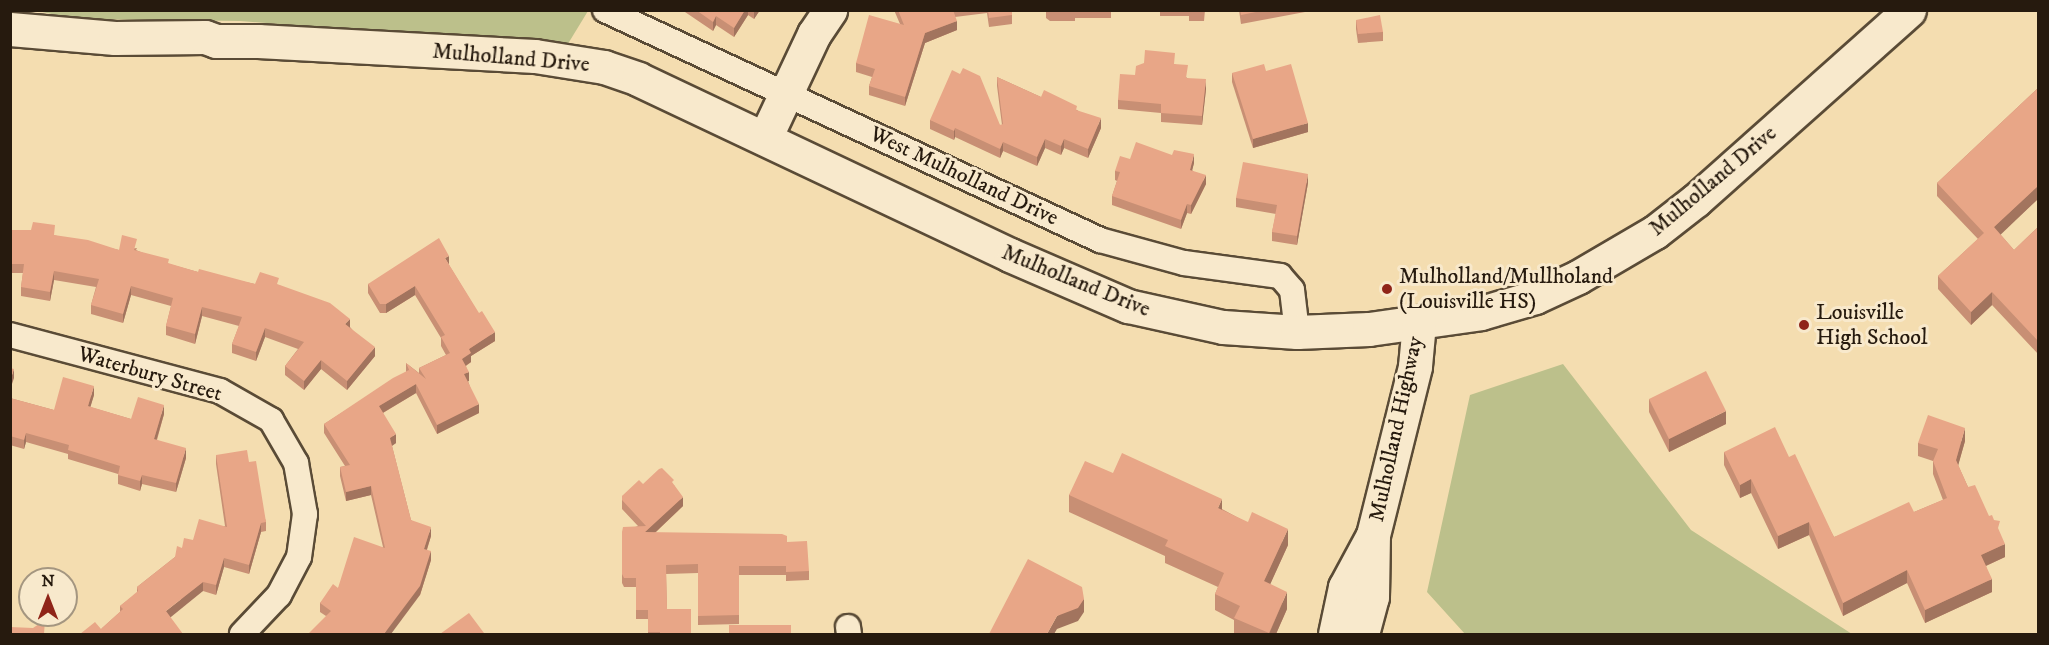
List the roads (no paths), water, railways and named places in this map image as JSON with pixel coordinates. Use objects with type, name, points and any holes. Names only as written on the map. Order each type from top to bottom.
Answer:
[{"type":"main road","points":[[765,138],[814,34],[830,10]]},
{"type":"main road","name":"Mulholland Drive","points":[[10,51],[205,47],[216,42],[258,41],[568,60],[604,67],[638,79],[1010,255],[1128,306],[1223,327],[1297,332],[1369,329],[1481,313],[1535,297],[1578,277],[1654,232],[1696,200],[1909,10]]},
{"type":"main road","name":"Mulholland Drive","points":[[10,29],[115,38],[205,37],[216,42]]},
{"type":"main road","name":"Mulholland Highway","points":[[1362,634],[1372,597],[1373,535],[1415,366],[1419,323]]},
{"type":"main road","name":"Mulholland Highway","points":[[1335,634],[1345,587],[1373,535]]},
{"type":"street","name":"West Mulholland Drive","points":[[605,10],[1100,240],[1184,263],[1280,276],[1293,290],[1297,332]]},
{"type":"street","name":"Waterbury Street","points":[[10,335],[220,391],[271,420],[296,463],[305,514],[299,557],[279,595],[242,634]]},
{"type":"place","name":"Mulholland/Mullholand (Louisville HS)","points":[[1387,289]]},
{"type":"place","name":"Louisville High School","points":[[1804,325]]}]
